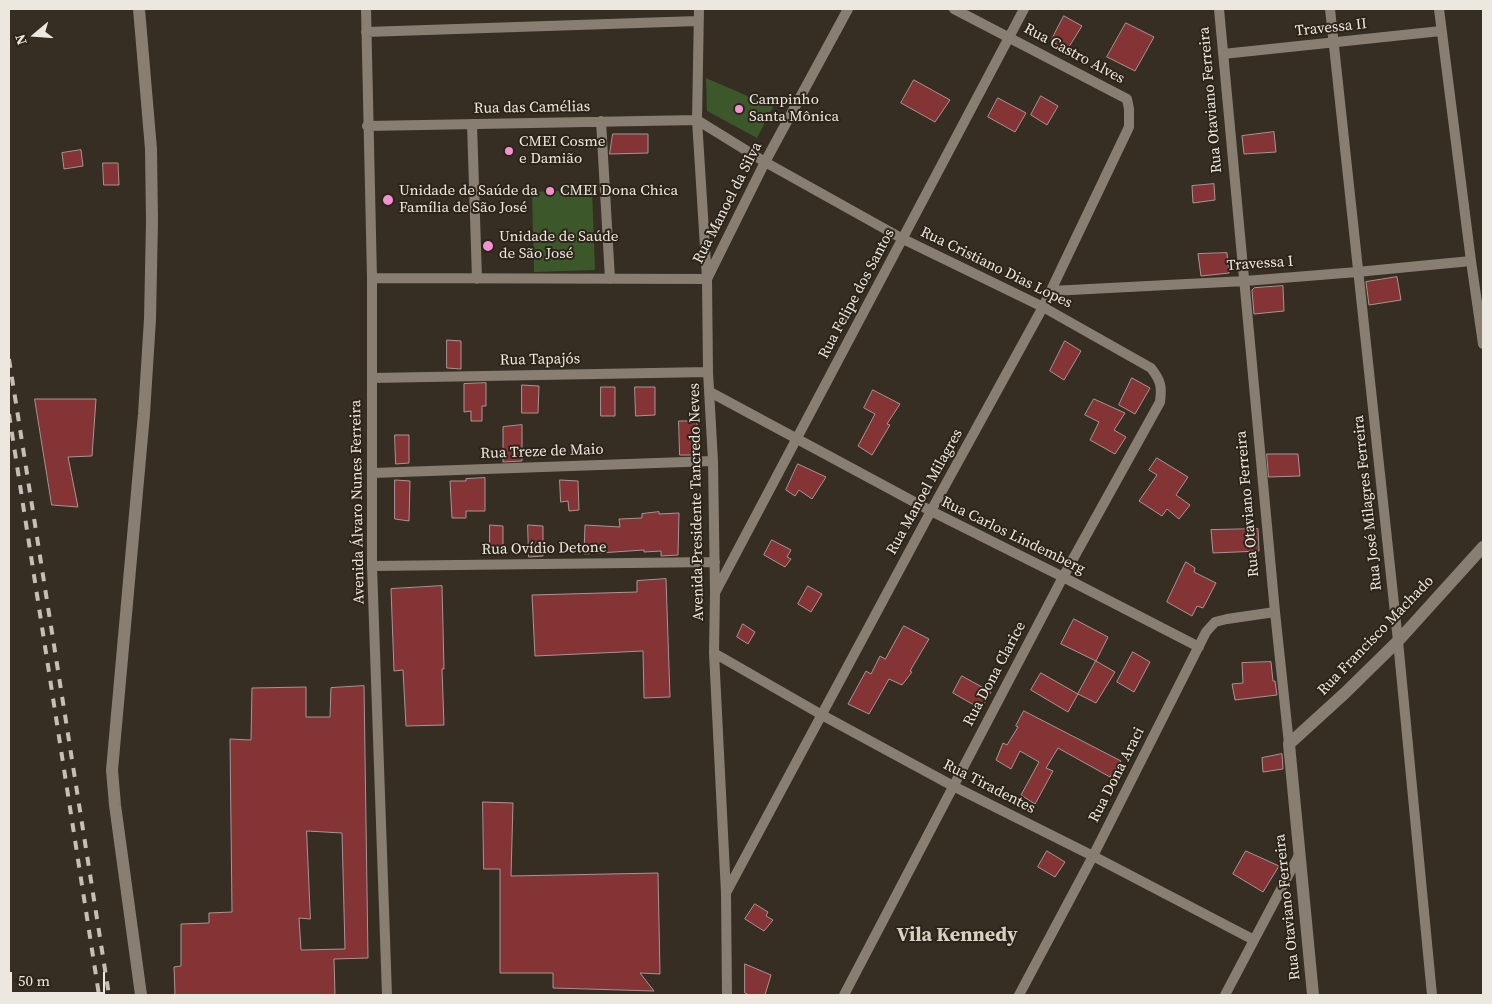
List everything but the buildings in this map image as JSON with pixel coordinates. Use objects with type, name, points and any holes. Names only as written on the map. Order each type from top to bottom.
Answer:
[{"type":"street","points":[[139,9],[151,149],[150,320],[144,414],[112,770],[141,995]]},
{"type":"street","name":"Avenida Álvaro Nunes Ferreira","points":[[366,9],[367,126],[372,278],[372,566],[387,995]]},
{"type":"street","name":"Avenida Presidente Tancredo Neves","points":[[698,9],[698,120],[707,279],[708,372],[713,460],[714,653],[726,893],[727,995]]},
{"type":"street","name":"Rua Manoel da Silva","points":[[707,279],[765,162],[848,9]]},
{"type":"street","name":"Rua Castro Alves","points":[[954,9],[1127,99]]},
{"type":"street","name":"Rua Felipe dos Santos","points":[[715,592],[1024,9]]},
{"type":"street","name":"Rua Otaviano Ferreira","points":[[1219,9],[1313,995]]},
{"type":"street","name":"Rua José Milagres Ferreira","points":[[1330,9],[1398,641],[1432,995]]},
{"type":"street","points":[[1439,9],[1483,344]]},
{"type":"street","points":[[366,32],[698,20]]},
{"type":"street","name":"Travessa II","points":[[1223,54],[1441,31]]},
{"type":"street","name":"Rua Manoel Milagres","points":[[726,893],[930,512],[1044,307],[1129,127],[1130,108],[1127,99]]},
{"type":"street","name":"Rua Cristiano Dias Lopes","points":[[698,120],[765,162],[903,239],[1044,307],[1151,368]]},
{"type":"street","name":"Rua das Camélias","points":[[367,126],[698,120]]},
{"type":"street","points":[[601,121],[610,279]]},
{"type":"street","points":[[472,124],[476,279]]},
{"type":"street","name":"Travessa I","points":[[1051,291],[1245,281],[1471,261]]},
{"type":"street","points":[[372,278],[707,279]]},
{"type":"street","name":"Rua Dona Clarice","points":[[844,995],[1063,577],[1160,402],[1161,390],[1159,379],[1151,368]]},
{"type":"street","name":"Rua Tapajós","points":[[372,378],[708,372]]},
{"type":"street","name":"Rua Carlos Lindemberg","points":[[710,392],[930,512],[1063,577],[1198,647]]},
{"type":"street","name":"Rua Treze de Maio","points":[[373,473],[713,460]]},
{"type":"street","name":"Rua Francisco Machado","points":[[1289,744],[1398,641],[1483,547]]},
{"type":"street","name":"Rua Ovídio Detone","points":[[372,566],[715,562]]},
{"type":"street","name":"Rua Dona Araci","points":[[1019,995],[1094,856],[1206,632],[1215,622],[1275,612]]},
{"type":"street","name":"Rua Tiradentes","points":[[714,653],[822,715],[953,786],[1094,856],[1254,940]]},
{"type":"street","points":[[1225,995],[1299,855]]},
{"type":"green space","name":"Campinho Santa Mônica","points":[[706,78],[773,107],[757,138],[707,111]]},
{"type":"green space","points":[[592,189],[595,270],[534,272],[532,192]]},
{"type":"railway","points":[[9,359],[109,995]]},
{"type":"railway","points":[[9,414],[99,995]]},
{"type":"place","name":"Campinho Santa Mônica","points":[[739,109]]},
{"type":"place","name":"CMEI Cosme e Damião","points":[[509,151]]},
{"type":"place","name":"CMEI Dona Chica","points":[[550,191]]},
{"type":"place","name":"Unidade de Saúde da Família de São José","points":[[388,200]]},
{"type":"place","name":"Unidade de Saúde de São José","points":[[488,246]]},
{"type":"district","name":"Vila Kennedy","points":[[957,936]]}]
